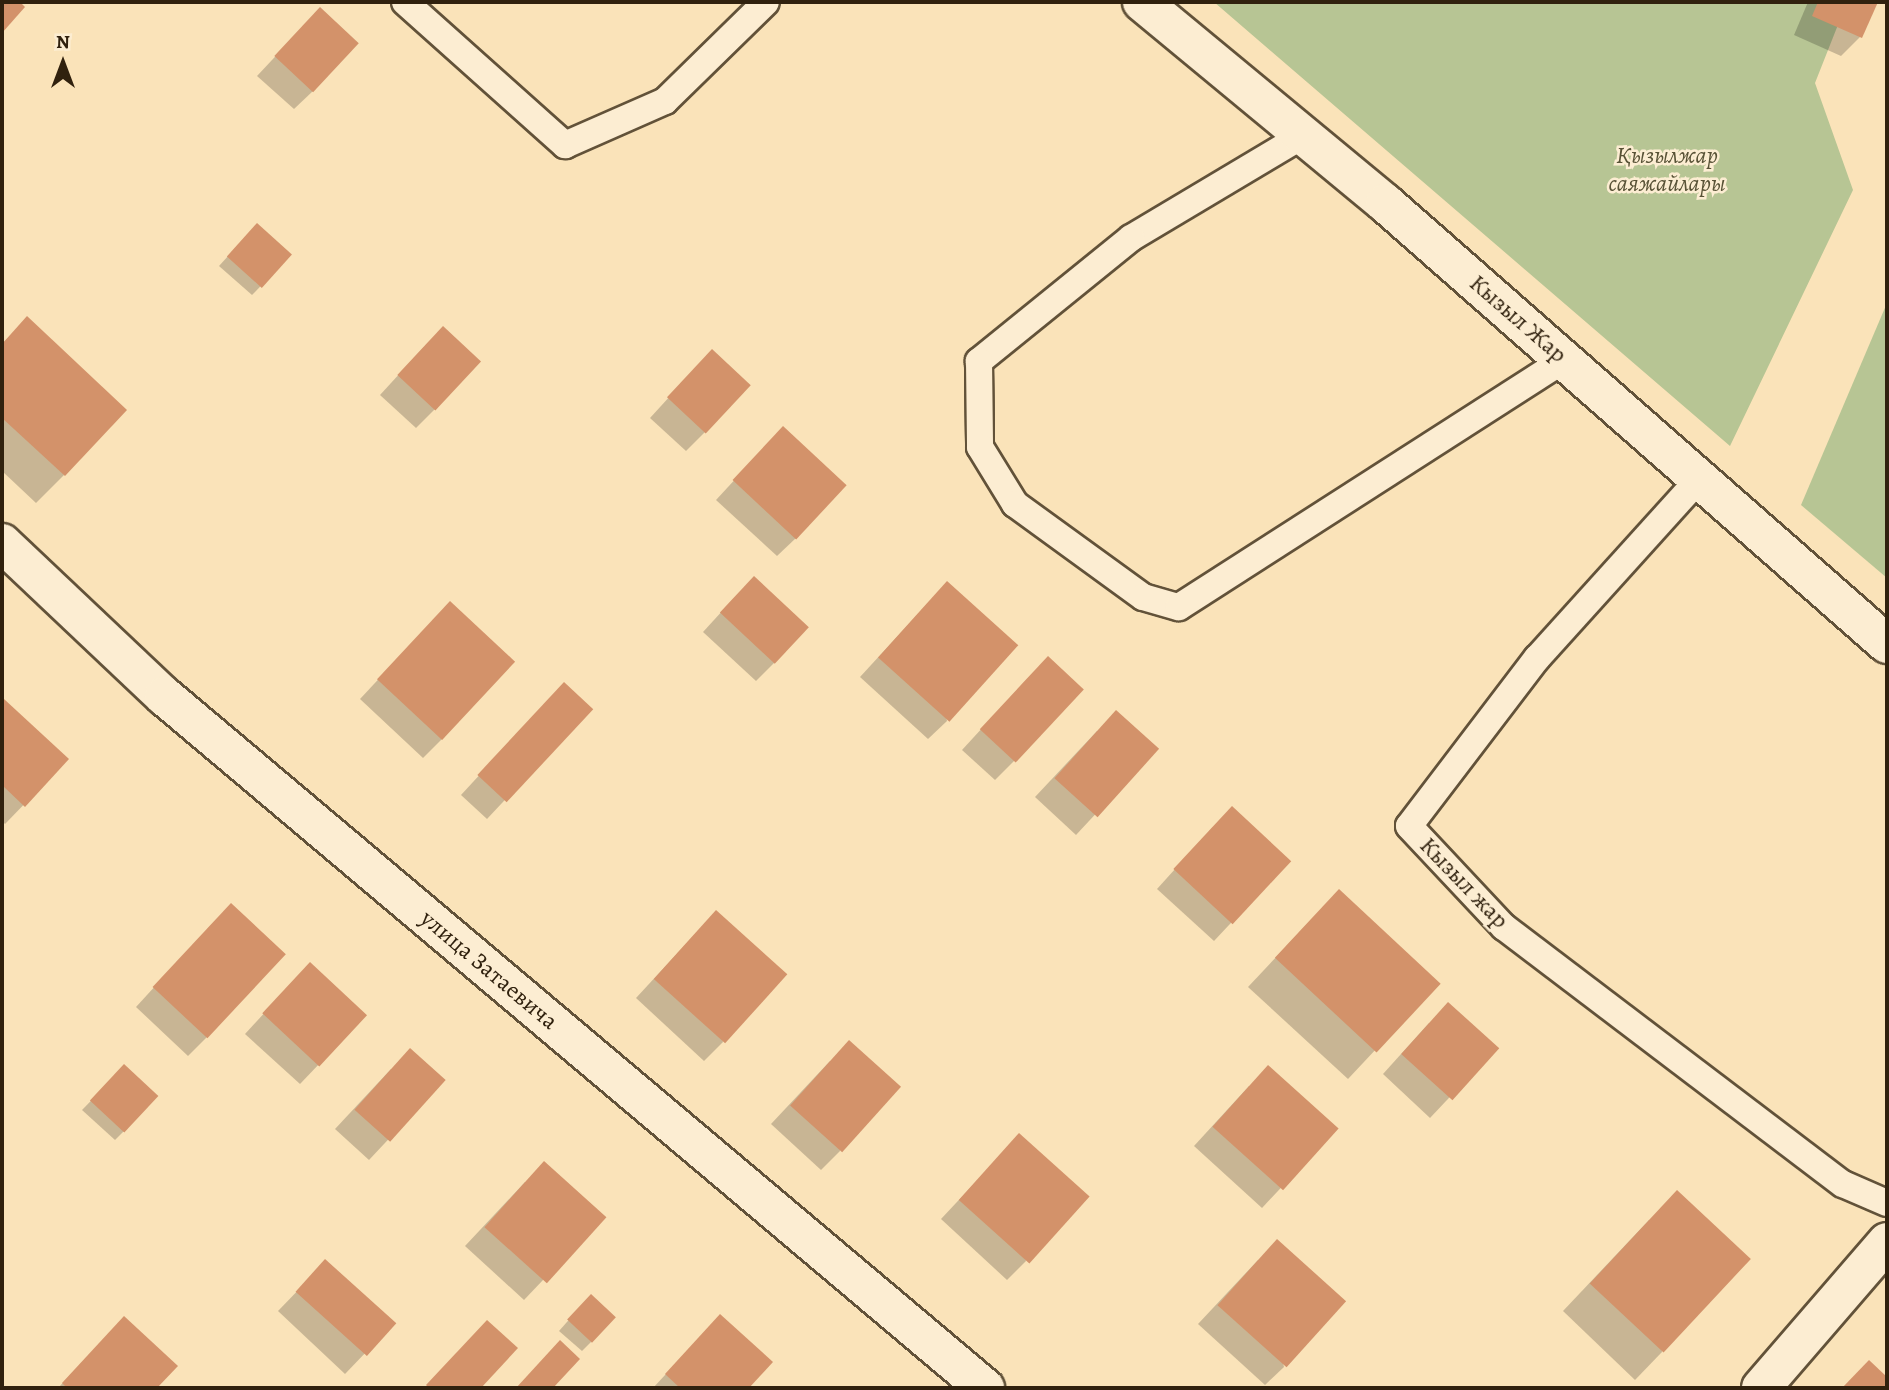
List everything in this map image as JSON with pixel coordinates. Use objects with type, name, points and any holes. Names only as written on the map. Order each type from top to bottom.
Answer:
[{"type":"street","name":"Кызыл Жар","points":[[1142,2],[1564,360],[1887,644]]},
{"type":"street","name":"улица Затаевича","points":[[2,543],[164,696],[985,1388]]},
{"type":"street","points":[[1761,1388],[1887,1242]]},
{"type":"lane","points":[[405,2],[565,145],[665,101],[766,2]]},
{"type":"lane","points":[[1301,136],[1131,238],[979,361],[979,447],[1015,504],[1143,597],[1180,607],[1564,360]]},
{"type":"lane","name":"Кызыл жар","points":[[1699,479],[1536,658],[1409,826],[1504,927],[1843,1184],[1887,1203]]},
{"type":"green space","name":"Қызылжар саяжайлары","points":[[1214,2],[1847,2],[1815,83],[1853,190],[1730,446]]},
{"type":"green space","points":[[1887,303],[1887,578],[1801,505]]},
{"type":"building","points":[[2,2],[20,2],[25,7],[2,33]]},
{"type":"building","points":[[1818,2],[1878,2],[1862,38],[1812,16]]},
{"type":"building","points":[[320,7],[359,43],[313,92],[274,56]]},
{"type":"building","points":[[257,223],[292,254],[262,288],[227,256]]},
{"type":"building","points":[[27,316],[127,410],[65,476],[2,418],[2,344]]},
{"type":"building","points":[[443,326],[481,361],[435,410],[397,375]]},
{"type":"building","points":[[712,349],[751,385],[706,433],[667,397]]},
{"type":"building","points":[[783,426],[847,485],[796,539],[733,480]]},
{"type":"building","points":[[754,576],[809,627],[775,664],[720,613]]},
{"type":"building","points":[[947,581],[1018,645],[949,722],[878,658]]},
{"type":"building","points":[[450,601],[515,662],[442,740],[377,679]]},
{"type":"building","points":[[1048,656],[1084,689],[1016,763],[980,729]]},
{"type":"building","points":[[564,682],[593,709],[507,802],[477,775]]},
{"type":"building","points":[[4,699],[69,759],[25,807],[2,785]]},
{"type":"building","points":[[1116,710],[1159,749],[1098,817],[1054,778]]},
{"type":"building","points":[[1232,806],[1291,861],[1233,924],[1173,869]]},
{"type":"building","points":[[1339,889],[1441,984],[1377,1053],[1275,958]]},
{"type":"building","points":[[231,903],[286,954],[207,1038],[153,987]]},
{"type":"building","points":[[716,910],[787,974],[725,1043],[654,979]]},
{"type":"building","points":[[310,962],[367,1015],[319,1066],[262,1013]]},
{"type":"building","points":[[1448,1002],[1499,1048],[1452,1100],[1401,1054]]},
{"type":"building","points":[[849,1040],[901,1087],[842,1152],[790,1105]]},
{"type":"building","points":[[410,1048],[446,1080],[390,1142],[354,1110]]},
{"type":"building","points":[[124,1064],[158,1096],[124,1133],[90,1101]]},
{"type":"building","points":[[1268,1065],[1339,1129],[1283,1190],[1212,1127]]},
{"type":"building","points":[[1019,1133],[1090,1197],[1029,1263],[959,1200]]},
{"type":"building","points":[[544,1161],[606,1217],[547,1283],[484,1227]]},
{"type":"building","points":[[1677,1190],[1751,1259],[1664,1352],[1590,1284]]},
{"type":"building","points":[[1277,1239],[1346,1301],[1287,1367],[1217,1305]]},
{"type":"building","points":[[325,1259],[396,1323],[367,1356],[296,1292]]},
{"type":"building","points":[[591,1294],[616,1317],[592,1343],[567,1320]]},
{"type":"building","points":[[720,1314],[773,1362],[749,1388],[680,1388],[665,1374]]},
{"type":"building","points":[[124,1316],[178,1366],[157,1388],[67,1388],[62,1383]]},
{"type":"building","points":[[487,1320],[518,1348],[481,1388],[429,1388],[426,1385]]},
{"type":"building","points":[[560,1340],[580,1359],[553,1388],[516,1388]]},
{"type":"building","points":[[1869,1360],[1887,1377],[1887,1388],[1842,1388]]}]
